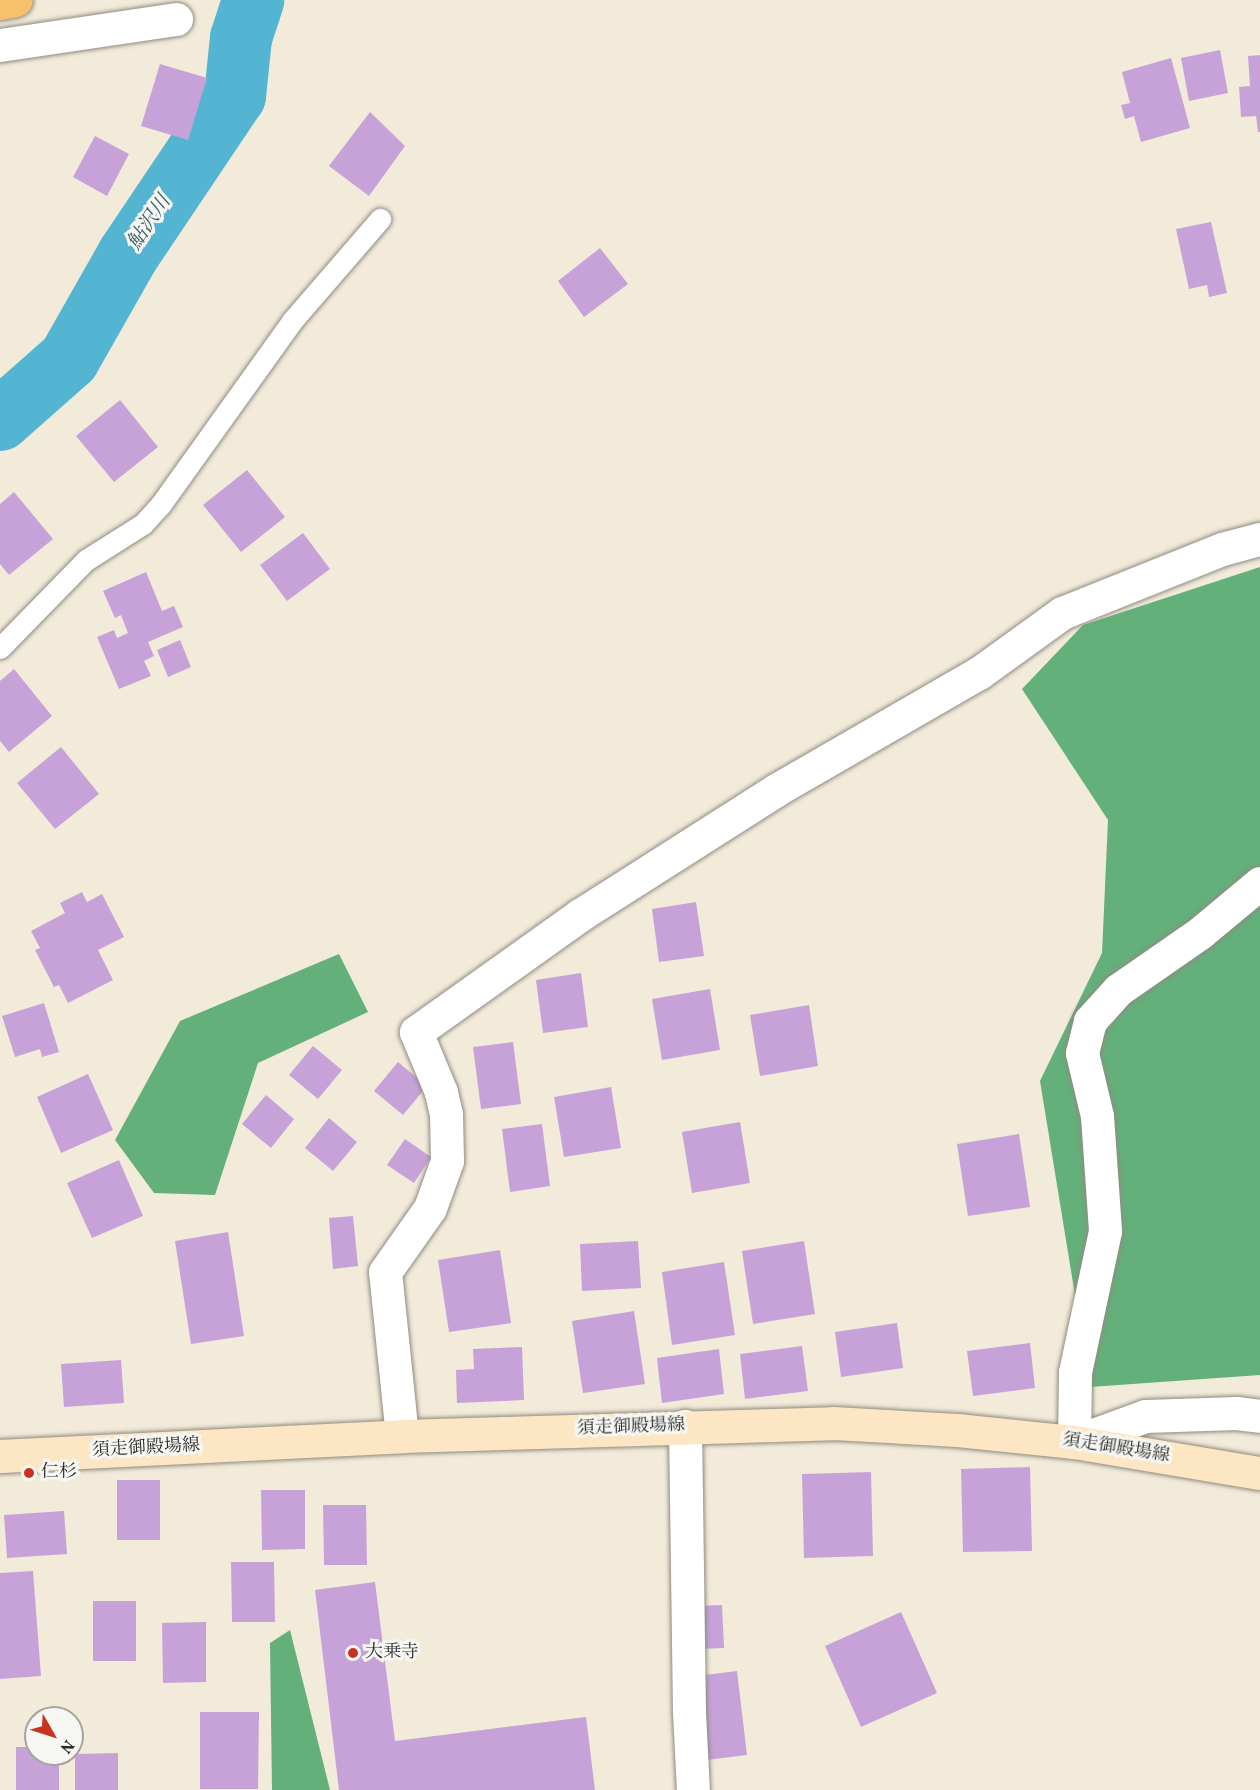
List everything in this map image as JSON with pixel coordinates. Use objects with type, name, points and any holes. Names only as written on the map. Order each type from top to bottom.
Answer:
[{"type":"highway","points":[[0,3],[16,0]]},
{"type":"main road","name":"須走御殿場線","points":[[0,1456],[402,1436],[833,1423],[957,1430],[1074,1442],[1260,1473]]},
{"type":"street","points":[[0,45],[176,19]]},
{"type":"street","points":[[402,1436],[385,1272],[430,1208],[447,1161],[446,1114],[441,1092],[416,1032],[580,915],[776,790],[979,673],[1062,613],[1222,549],[1260,539]]},
{"type":"street","points":[[1260,883],[1200,933],[1118,990],[1090,1021],[1082,1053],[1097,1116],[1105,1230],[1075,1371],[1074,1442],[1145,1416],[1236,1413],[1260,1416]]},
{"type":"street","points":[[685,1426],[689,1712],[693,1790]]},
{"type":"lane","points":[[0,648],[86,560],[142,524],[161,504],[292,321],[380,219]]},
{"type":"green space","points":[[1260,567],[1260,1375],[1090,1387],[1040,1081],[1102,953],[1108,820],[1022,689],[1083,625]]},
{"type":"green space","points":[[339,954],[368,1012],[258,1063],[215,1195],[154,1193],[115,1140],[180,1021]]},
{"type":"green space","points":[[290,1630],[330,1790],[272,1790],[270,1643]]},
{"type":"building","points":[[1220,50],[1228,93],[1189,101],[1181,58]]},
{"type":"building","points":[[1260,55],[1260,132],[1258,132],[1256,116],[1241,117],[1239,87],[1250,86],[1248,56]]},
{"type":"building","points":[[1171,58],[1190,128],[1141,142],[1134,116],[1125,119],[1121,105],[1130,103],[1122,72]]},
{"type":"building","points":[[160,64],[207,78],[188,140],[141,126]]},
{"type":"building","points":[[370,112],[405,146],[369,196],[329,166]]},
{"type":"building","points":[[95,136],[129,154],[107,196],[73,177]]},
{"type":"building","points":[[1211,222],[1227,293],[1209,297],[1207,285],[1189,289],[1176,229]]},
{"type":"building","points":[[600,248],[628,284],[584,317],[558,281]]},
{"type":"building","points":[[120,400],[158,447],[114,482],[76,436]]},
{"type":"building","points":[[247,470],[285,517],[241,552],[203,505]]},
{"type":"building","points":[[14,492],[53,539],[9,575],[0,564],[0,504]]},
{"type":"building","points":[[303,533],[330,569],[287,601],[260,565]]},
{"type":"building","points":[[146,572],[162,611],[174,606],[183,627],[148,642],[154,656],[144,661],[151,676],[119,689],[97,637],[114,630],[117,638],[128,633],[121,615],[115,618],[103,591]]},
{"type":"building","points":[[180,640],[191,667],[168,677],[157,650]]},
{"type":"building","points":[[14,669],[52,716],[9,752],[0,741],[0,681]]},
{"type":"building","points":[[61,747],[99,794],[55,829],[17,783]]},
{"type":"building","points":[[82,892],[87,902],[102,894],[124,937],[98,950],[113,980],[68,1003],[59,985],[54,987],[35,950],[40,948],[31,931],[65,913],[60,903]]},
{"type":"building","points":[[696,902],[704,956],[659,962],[652,909]]},
{"type":"building","points":[[581,973],[588,1027],[543,1033],[536,980]]},
{"type":"building","points":[[710,989],[720,1050],[662,1060],[652,999]]},
{"type":"building","points":[[44,1003],[59,1052],[42,1057],[40,1049],[15,1057],[2,1016]]},
{"type":"building","points":[[809,1005],[818,1066],[760,1076],[750,1015]]},
{"type":"building","points":[[513,1042],[521,1104],[481,1109],[473,1047]]},
{"type":"building","points":[[313,1046],[342,1070],[318,1099],[289,1075]]},
{"type":"building","points":[[398,1062],[427,1086],[403,1115],[374,1091]]},
{"type":"building","points":[[88,1074],[113,1130],[61,1153],[37,1097]]},
{"type":"building","points":[[611,1087],[621,1148],[564,1157],[554,1097]]},
{"type":"building","points":[[266,1095],[294,1119],[271,1148],[242,1124]]},
{"type":"building","points":[[329,1118],[357,1142],[333,1171],[305,1148]]},
{"type":"building","points":[[740,1122],[750,1183],[692,1193],[682,1132]]},
{"type":"building","points":[[542,1124],[550,1186],[510,1192],[502,1129]]},
{"type":"building","points":[[1019,1134],[1030,1207],[968,1216],[957,1144]]},
{"type":"building","points":[[405,1139],[431,1157],[414,1183],[387,1165]]},
{"type":"building","points":[[119,1160],[143,1216],[92,1238],[67,1183]]},
{"type":"building","points":[[353,1216],[358,1266],[333,1269],[329,1218]]},
{"type":"building","points":[[228,1232],[244,1336],[191,1344],[175,1241]]},
{"type":"building","points":[[638,1241],[641,1288],[582,1291],[580,1244]]},
{"type":"building","points":[[804,1241],[815,1314],[753,1324],[742,1251]]},
{"type":"building","points":[[500,1250],[511,1323],[449,1332],[438,1260]]},
{"type":"building","points":[[724,1262],[735,1335],[672,1345],[662,1272]]},
{"type":"building","points":[[634,1311],[645,1384],[583,1393],[572,1321]]},
{"type":"building","points":[[897,1323],[903,1368],[841,1377],[835,1332]]},
{"type":"building","points":[[1030,1343],[1035,1388],[973,1396],[967,1351]]},
{"type":"building","points":[[802,1346],[808,1391],[745,1399],[740,1354]]},
{"type":"building","points":[[522,1347],[524,1400],[457,1403],[456,1370],[474,1369],[473,1349]]},
{"type":"building","points":[[719,1349],[724,1394],[662,1403],[657,1358]]},
{"type":"building","points":[[121,1360],[124,1403],[64,1407],[61,1364]]},
{"type":"building","points":[[1030,1467],[1032,1551],[963,1552],[961,1469]]},
{"type":"building","points":[[871,1472],[873,1556],[804,1558],[802,1474]]},
{"type":"building","points":[[117,1480],[160,1480],[160,1540],[117,1540]]},
{"type":"building","points":[[261,1490],[305,1490],[305,1549],[262,1550]]},
{"type":"building","points":[[323,1505],[366,1505],[367,1565],[324,1565]]},
{"type":"building","points":[[64,1511],[67,1554],[7,1558],[4,1515]]},
{"type":"building","points":[[231,1562],[274,1562],[275,1622],[232,1622]]},
{"type":"building","points":[[33,1571],[41,1676],[0,1679],[0,1573]]},
{"type":"building","name":"大乗寺","points":[[375,1582],[395,1741],[586,1717],[595,1790],[339,1790],[315,1590]]},
{"type":"building","points":[[93,1601],[136,1601],[136,1661],[93,1661]]},
{"type":"building","points":[[722,1605],[724,1648],[699,1649],[697,1606]]},
{"type":"building","points":[[901,1612],[937,1693],[861,1727],[825,1646]]},
{"type":"building","points":[[206,1622],[206,1682],[163,1683],[162,1623]]},
{"type":"building","points":[[737,1671],[747,1755],[706,1760],[697,1676]]},
{"type":"building","points":[[200,1712],[259,1712],[258,1789],[200,1789]]},
{"type":"building","points":[[16,1747],[24,1747],[24,1766],[59,1766],[59,1790],[16,1790]]},
{"type":"building","points":[[118,1753],[118,1790],[75,1790],[75,1766],[84,1766],[84,1754]]},
{"type":"waterway","name":"鮎沢川","points":[[0,420],[69,359],[128,255],[235,96],[241,38],[253,0]]},
{"type":"place","name":"仁杉","points":[[29,1473]]},
{"type":"place","name":"大乗寺","points":[[353,1653]]}]
